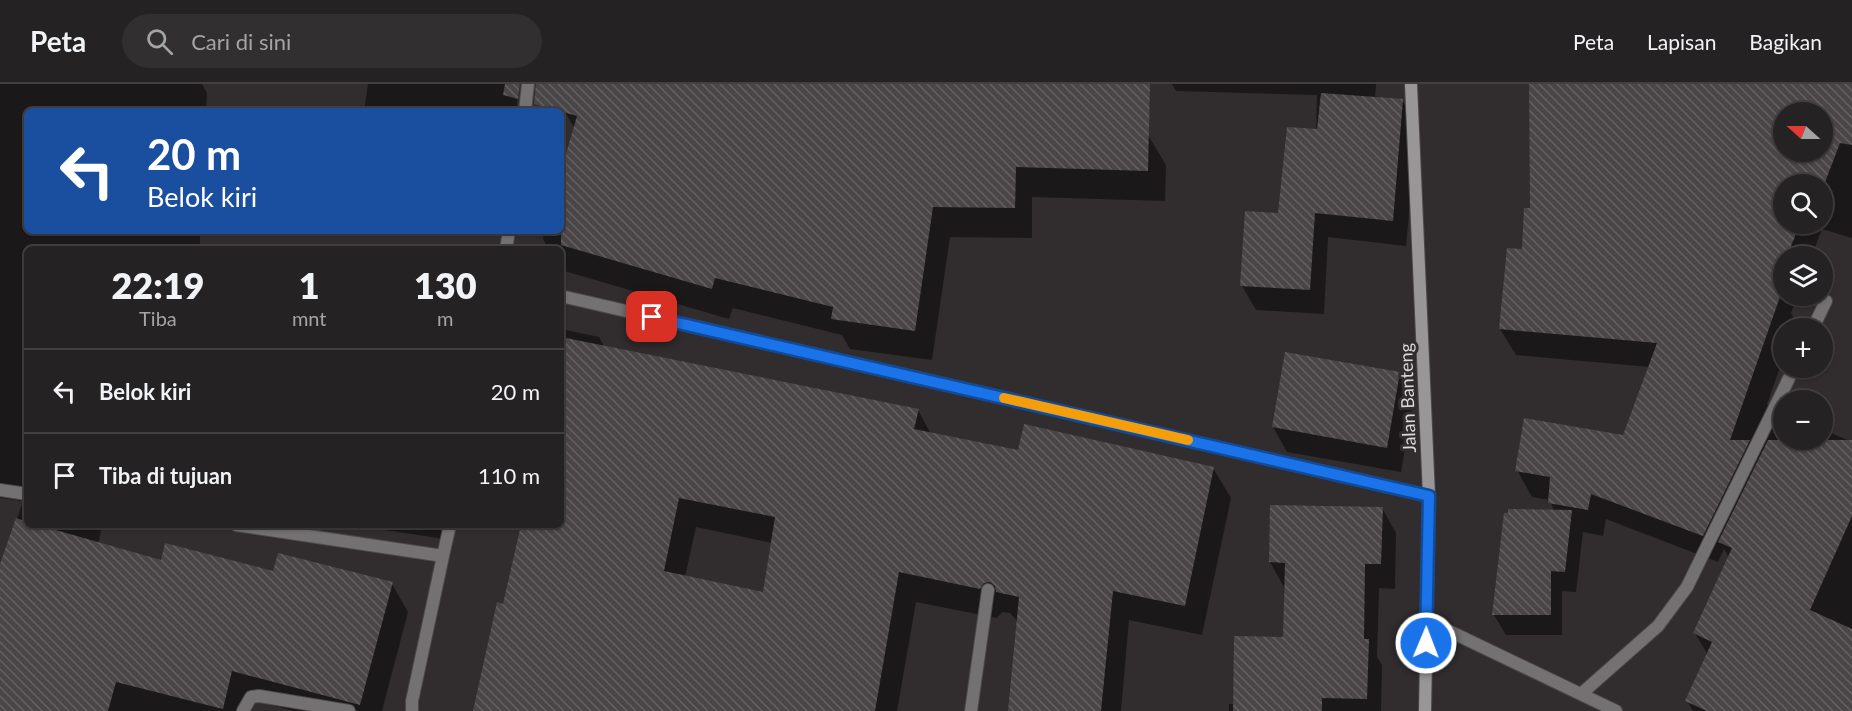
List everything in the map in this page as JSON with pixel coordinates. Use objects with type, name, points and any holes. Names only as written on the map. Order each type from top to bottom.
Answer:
[{"type":"street","points":[[525,108],[528,84]]},
{"type":"street","name":"Jalan Banteng","points":[[1411,84],[1429,496],[1425,711]]},
{"type":"street","points":[[564,297],[1429,496]]},
{"type":"street","points":[[1581,694],[1658,626],[1687,587],[1789,378]]},
{"type":"street","points":[[0,490],[24,494]]},
{"type":"street","points":[[256,528],[443,556]]},
{"type":"street","points":[[412,711],[412,701],[449,528]]},
{"type":"street","points":[[971,711],[988,590]]},
{"type":"street","points":[[1426,620],[1616,711]]},
{"type":"street","points":[[243,711],[251,697],[259,696],[349,711]]},
{"type":"building","points":[[505,84],[520,84],[518,99],[503,95]]},
{"type":"building","points":[[536,84],[1150,84],[1148,171],[1016,167],[1015,208],[933,207],[915,331],[831,319],[833,307],[715,278],[712,289],[561,245],[561,234],[564,234],[564,161],[577,116],[564,112],[564,108],[548,108],[534,104]]},
{"type":"building","points":[[1529,84],[1852,84],[1852,145],[1840,143],[1833,161],[1833,102],[1773,102],[1773,162],[1833,162],[1828,174],[1773,174],[1773,234],[1796,234],[1791,246],[1773,246],[1773,306],[1777,306],[1730,440],[1750,440],[1703,536],[1591,494],[1588,510],[1548,503],[1550,477],[1515,471],[1524,418],[1623,435],[1657,343],[1499,329],[1507,248],[1522,249],[1524,208],[1530,208]]},
{"type":"building","points":[[1321,93],[1403,99],[1393,221],[1315,213],[1310,290],[1240,286],[1245,211],[1278,213],[1287,127],[1317,129]]},
{"type":"building","points":[[564,338],[919,409],[914,429],[1018,450],[1024,424],[1214,467],[1185,606],[1113,591],[1101,711],[1008,711],[1019,597],[996,592],[995,586],[990,582],[984,583],[980,589],[899,572],[875,711],[473,711],[497,602],[503,604],[520,528],[564,528]],"holes":[[[679,498],[775,517],[763,592],[664,571]]]},
{"type":"building","points":[[1285,352],[1400,372],[1387,448],[1272,427]]},
{"type":"building","points":[[1768,440],[1773,440],[1773,450],[1833,450],[1833,440],[1852,440],[1852,516],[1810,610],[1852,629],[1852,711],[1707,711],[1685,701],[1712,642],[1693,633],[1732,548],[1718,542]]},
{"type":"building","points":[[1270,505],[1383,507],[1381,564],[1365,564],[1364,639],[1369,639],[1367,699],[1322,698],[1322,711],[1233,711],[1234,636],[1283,637],[1285,563],[1269,562]]},
{"type":"building","points":[[1508,509],[1572,510],[1565,572],[1551,571],[1551,615],[1492,615],[1504,513],[1508,513]]},
{"type":"building","points":[[16,518],[24,521],[24,528],[49,528],[161,560],[165,543],[273,571],[278,553],[393,582],[360,705],[232,671],[223,709],[116,682],[108,711],[0,711],[0,564]]},
{"type":"slow traffic","points":[[1004,398],[1188,440]]},
{"type":"route","points":[[652,317],[1429,496],[1426,643]]}]
